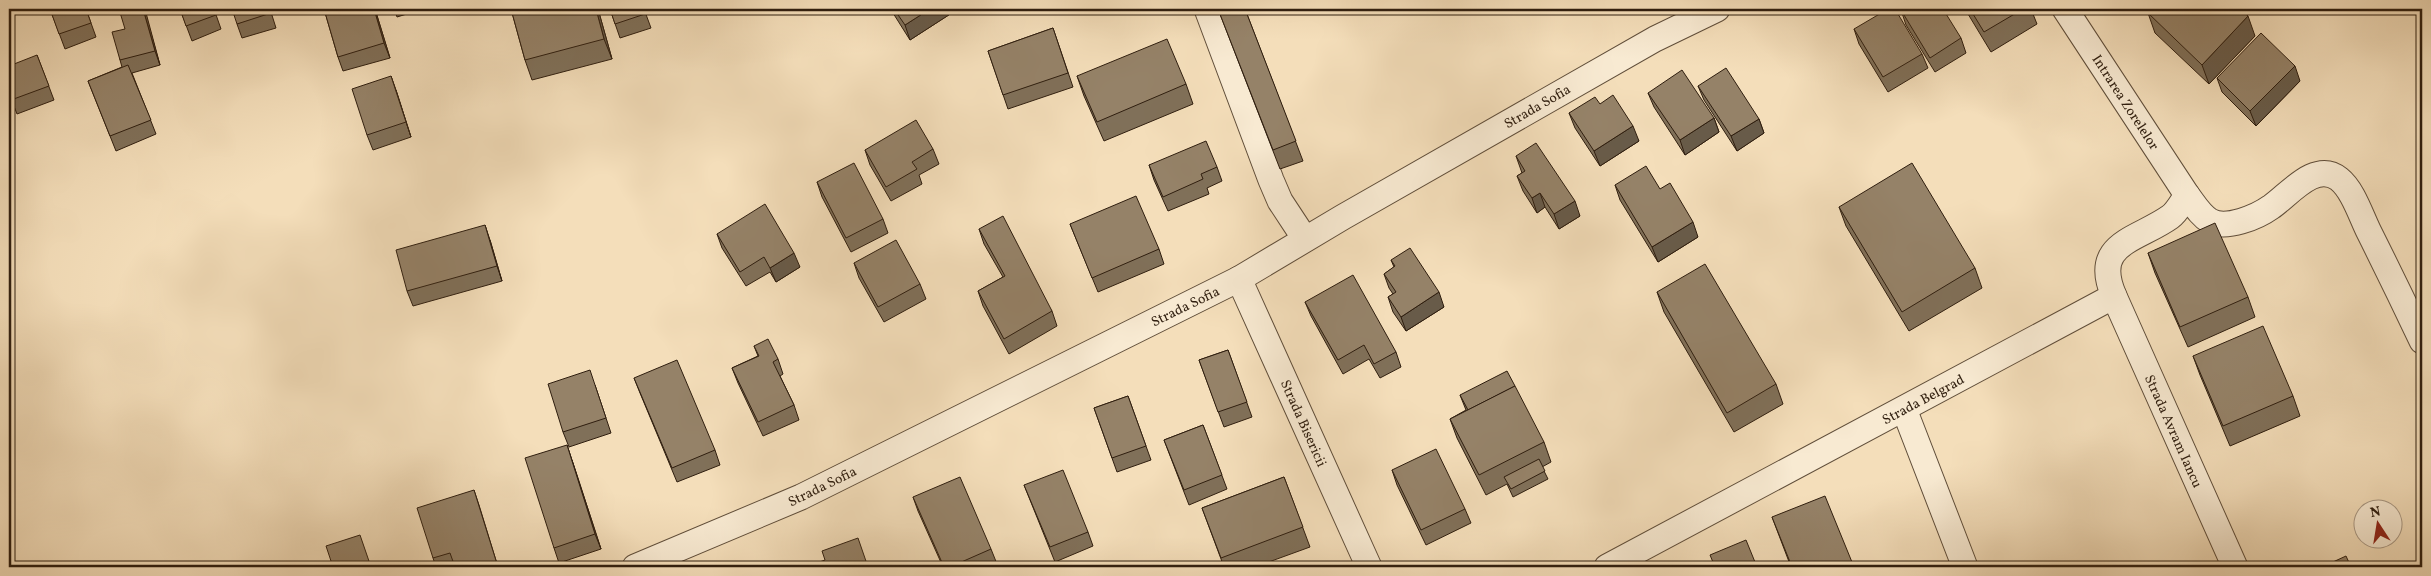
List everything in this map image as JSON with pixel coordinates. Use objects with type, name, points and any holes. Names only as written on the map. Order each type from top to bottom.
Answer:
[{"type":"street","points":[[1207,9],[1271,180],[1280,201],[1305,239]]},
{"type":"street","name":"Strada Sofia","points":[[635,567],[801,497],[1239,279],[1305,239],[1647,44],[1717,9]]},
{"type":"street","name":"Intrarea Zorelelor","points":[[2065,9],[2188,195],[2201,213],[2211,222],[2221,225],[2241,220],[2270,208],[2306,179],[2329,174],[2339,179],[2358,208],[2422,341]]},
{"type":"street","points":[[2114,296],[2108,283],[2106,267],[2110,256],[2123,244],[2172,216],[2188,195]]},
{"type":"street","name":"Strada Bisericii","points":[[1239,279],[1369,567]]},
{"type":"street","name":"Strada Belgrad","points":[[1607,567],[2114,296]]},
{"type":"street","name":"Strada Avram Iancu","points":[[2114,296],[2235,567]]},
{"type":"street","points":[[1904,409],[1965,567]]},
{"type":"building","points":[[50,9],[86,9],[91,23],[59,34]]},
{"type":"building","points":[[119,9],[143,9],[155,51],[120,60],[112,32],[125,29]]},
{"type":"building","points":[[180,9],[214,9],[216,15],[186,26]]},
{"type":"building","points":[[232,9],[269,9],[271,13],[237,24]]},
{"type":"building","points":[[324,9],[374,9],[384,43],[338,57]]},
{"type":"building","points":[[511,9],[596,9],[604,39],[525,60]]},
{"type":"building","points":[[610,9],[644,9],[645,14],[615,24]]},
{"type":"building","points":[[894,9],[930,9],[905,25]]},
{"type":"building","points":[[1218,9],[1245,9],[1296,141],[1273,150]]},
{"type":"building","points":[[1888,9],[1895,9],[1922,54],[1883,77],[1854,29]]},
{"type":"building","points":[[1943,9],[1961,38],[1930,58],[1901,10]]},
{"type":"building","points":[[1970,9],[2023,9],[1984,32]]},
{"type":"building","points":[[2152,9],[2240,9],[2248,16],[2202,65],[2148,13]]},
{"type":"building","points":[[1053,28],[1068,73],[1003,95],[988,51]]},
{"type":"building","points":[[2261,33],[2295,66],[2250,111],[2217,78]]},
{"type":"building","points":[[1167,39],[1186,84],[1097,122],[1077,76]]},
{"type":"building","points":[[37,55],[49,86],[11,100],[9,93],[9,66]]},
{"type":"building","points":[[128,65],[151,120],[110,136],[88,81]]},
{"type":"building","points":[[1726,68],[1759,119],[1731,136],[1698,86]]},
{"type":"building","points":[[1682,70],[1714,118],[1680,140],[1648,93]]},
{"type":"building","points":[[391,76],[406,122],[367,135],[352,89]]},
{"type":"building","points":[[1613,95],[1633,126],[1594,151],[1569,113],[1595,97],[1600,104]]},
{"type":"building","points":[[916,120],[933,149],[912,162],[917,169],[886,187],[865,150]]},
{"type":"building","points":[[1206,141],[1217,167],[1201,174],[1203,179],[1163,197],[1149,165]]},
{"type":"building","points":[[1536,143],[1575,201],[1554,214],[1540,193],[1532,198],[1517,176],[1525,171],[1516,156]]},
{"type":"building","points":[[854,163],[883,219],[846,238],[817,182]]},
{"type":"building","points":[[1912,163],[1975,268],[1902,312],[1839,207]]},
{"type":"building","points":[[1646,166],[1660,189],[1670,183],[1693,222],[1652,247],[1615,185]]},
{"type":"building","points":[[1136,196],[1159,249],[1092,278],[1070,224]]},
{"type":"building","points":[[765,204],[794,253],[770,268],[764,257],[740,272],[717,234]]},
{"type":"building","points":[[1003,216],[1052,311],[1004,339],[978,291],[1005,276],[979,229]]},
{"type":"building","points":[[2215,223],[2248,297],[2180,327],[2148,253]]},
{"type":"building","points":[[485,225],[497,266],[407,291],[396,250]]},
{"type":"building","points":[[896,240],[920,284],[878,307],[854,263]]},
{"type":"building","points":[[1410,248],[1439,292],[1401,317],[1388,297],[1396,292],[1384,274],[1395,266],[1391,260]]},
{"type":"building","points":[[1705,264],[1776,384],[1727,413],[1657,292]]},
{"type":"building","points":[[1353,275],[1396,352],[1374,364],[1364,345],[1338,360],[1305,302]]},
{"type":"building","points":[[2263,326],[2293,396],[2223,426],[2193,356]]},
{"type":"building","points":[[768,339],[778,359],[773,362],[794,405],[758,422],[732,368],[759,356],[754,346]]},
{"type":"building","points":[[1228,350],[1247,402],[1218,412],[1199,360]]},
{"type":"building","points":[[677,360],[715,450],[672,468],[634,378]]},
{"type":"building","points":[[590,370],[606,418],[563,432],[548,384]]},
{"type":"building","points":[[1507,371],[1515,386],[1468,410],[1460,395]]},
{"type":"building","points":[[1515,386],[1544,442],[1479,475],[1450,419]]},
{"type":"building","points":[[1128,396],[1146,446],[1112,458],[1094,408]]},
{"type":"building","points":[[1203,425],[1222,475],[1184,490],[1164,440]]},
{"type":"building","points":[[567,445],[595,534],[554,548],[525,458]]},
{"type":"building","points":[[1436,449],[1465,509],[1421,530],[1392,470]]},
{"type":"building","points":[[1539,459],[1545,471],[1511,489],[1504,477]]},
{"type":"building","points":[[1063,470],[1088,532],[1050,547],[1024,485]]},
{"type":"building","points":[[960,477],[991,549],[950,567],[944,567],[913,497]]},
{"type":"building","points":[[1284,477],[1303,527],[1221,558],[1202,508]]},
{"type":"building","points":[[474,490],[498,567],[455,567],[450,553],[433,558],[417,508]]},
{"type":"building","points":[[1825,496],[1854,567],[1818,567],[1817,565],[1811,567],[1792,567],[1772,517]]},
{"type":"building","points":[[360,535],[371,567],[333,567],[326,546]]},
{"type":"building","points":[[858,538],[868,567],[808,567],[825,560],[822,551]]},
{"type":"building","points":[[1746,540],[1757,567],[1715,567],[1710,555]]},
{"type":"building","points":[[2346,556],[2351,567],[2322,567]]}]
